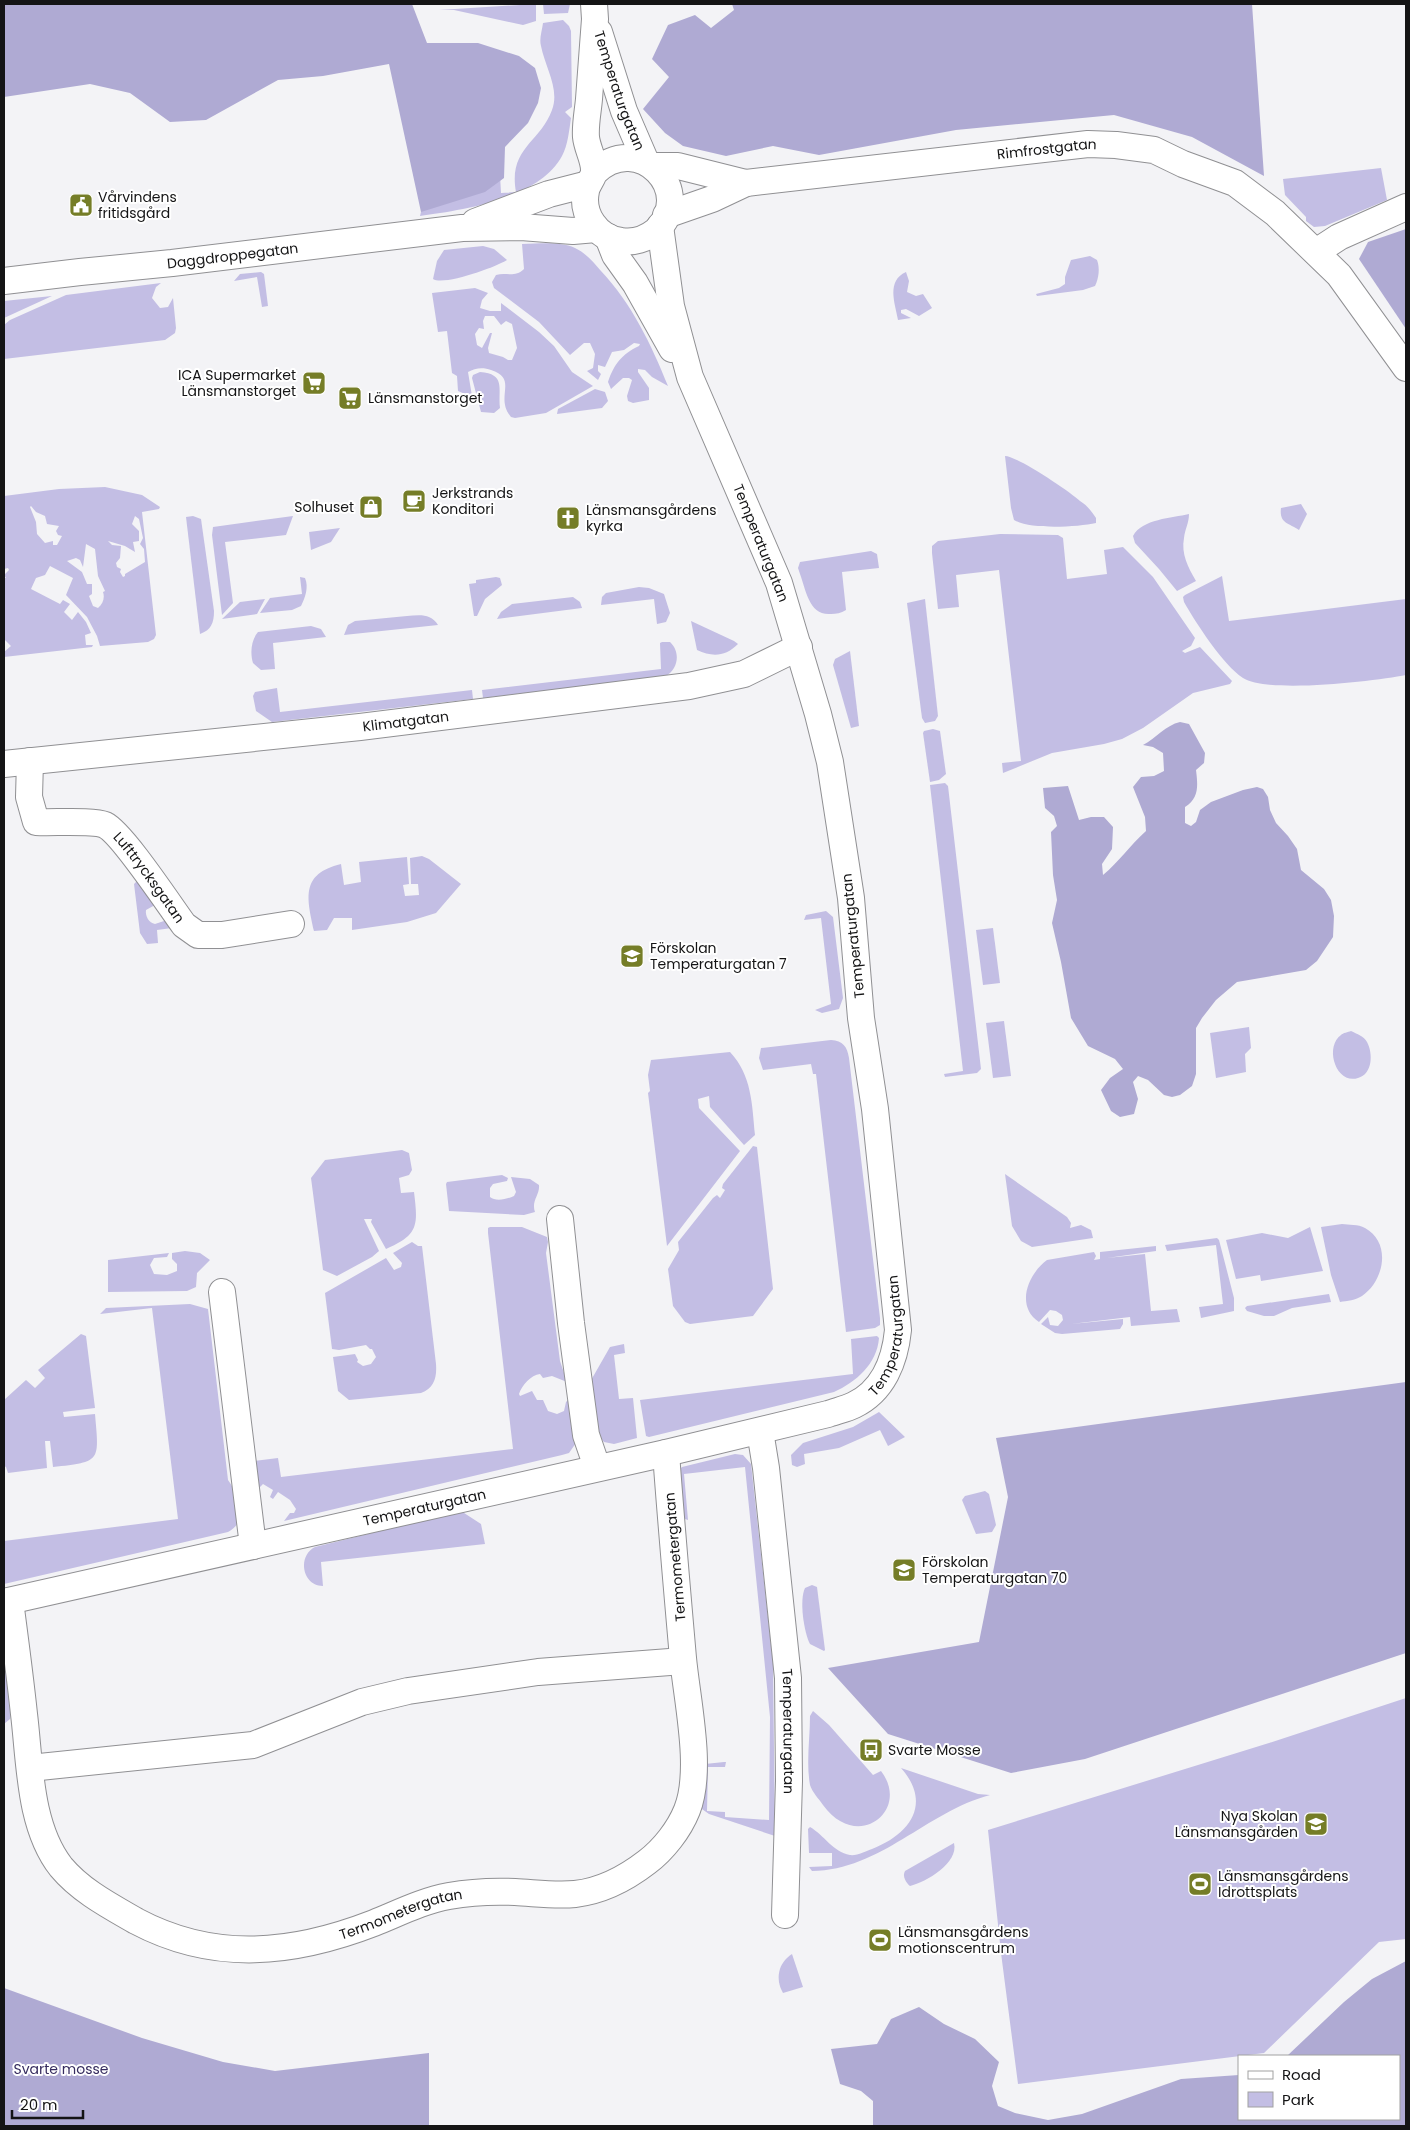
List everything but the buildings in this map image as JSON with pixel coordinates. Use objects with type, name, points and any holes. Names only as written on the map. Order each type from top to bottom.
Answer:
[{"type":"street","name":"Temperaturgatan","points":[[594,12],[624,110],[650,164]]},
{"type":"street","name":"Temperaturgatan","points":[[594,12],[586,137],[591,178],[585,200],[586,207],[615,255],[635,283],[670,347],[690,377]]},
{"type":"street","name":"Rimfrostgatan","points":[[663,221],[746,183],[1088,144],[1116,145],[1154,150],[1183,164],[1235,183],[1275,213],[1339,274],[1406,368]]},
{"type":"street","name":"Temperaturgatan","points":[[7,1602],[597,1467],[666,1453],[844,1409],[865,1399],[882,1381],[890,1366],[898,1330],[875,1109],[861,1018],[851,898],[830,762],[799,647],[771,562],[690,377],[671,306],[663,221],[669,206],[668,188],[659,172],[650,164],[633,158],[619,158],[606,163],[591,178]]},
{"type":"street","name":"Rimfrostgatan","points":[[650,164],[678,166],[746,183]]},
{"type":"street","name":"Daggdroppegatan","points":[[462,228],[591,178]]},
{"type":"street","points":[[1316,252],[1339,237],[1406,208]]},
{"type":"street","points":[[602,233],[622,242],[636,241],[649,236],[663,221]]},
{"type":"street","name":"Daggdroppegatan","points":[[4,281],[172,264],[462,228],[521,227],[602,233]]},
{"type":"street","name":"Klimatgatan","points":[[4,764],[360,727],[689,686],[744,674],[799,647]]},
{"type":"street","name":"Lufttrycksgatan","points":[[30,761],[29,797],[36,822],[62,824],[84,822],[106,825],[120,838],[184,925],[198,935],[222,935],[291,924]]},
{"type":"street","points":[[560,1219],[571,1323],[586,1435],[597,1467]]},
{"type":"street","points":[[222,1292],[253,1546]]},
{"type":"street","name":"Temperaturgatan","points":[[760,1431],[766,1468],[788,1678],[789,1781],[785,1914]]},
{"type":"street","name":"Termometergatan","points":[[7,1602],[30,1768],[41,1827],[51,1851],[76,1882],[104,1903],[145,1925],[208,1947],[248,1951],[285,1948],[355,1929],[412,1906],[448,1896],[492,1892],[578,1894],[611,1885],[652,1858],[667,1842],[687,1810],[691,1796],[692,1752],[666,1453]]},
{"type":"street","points":[[30,1768],[253,1745],[362,1702],[408,1691],[538,1672],[683,1661]]},
{"type":"green space","points":[[4,4],[412,4],[427,43],[478,43],[519,56],[535,68],[541,88],[538,103],[528,123],[505,147],[504,178],[485,192],[421,212],[389,64],[323,76],[278,80],[206,120],[170,122],[130,93],[90,84],[4,97]]},
{"type":"green space","points":[[536,4],[536,21],[523,25],[454,10],[439,10]]},
{"type":"green space","points":[[543,4],[570,4],[568,13],[544,14]]},
{"type":"green space","points":[[732,4],[1252,4],[1264,176],[1192,137],[1114,115],[956,130],[819,155],[773,146],[726,156],[683,146],[665,133],[643,109],[669,77],[652,59],[668,25],[695,15],[711,28],[734,10]]},
{"type":"green space","points":[[563,20],[571,31],[572,107],[565,112],[571,118],[567,143],[562,156],[551,171],[536,183],[518,192],[478,206],[420,216],[422,208],[500,175],[501,193],[516,192],[515,177],[521,155],[547,121],[554,102],[553,86],[540,43],[543,23]]},
{"type":"green space","points":[[1381,168],[1387,200],[1325,226],[1314,227],[1306,221],[1306,217],[1285,195],[1283,179]]},
{"type":"green space","points":[[1406,229],[1406,329],[1359,259],[1368,242]]},
{"type":"green space","points":[[522,244],[562,244],[575,248],[590,258],[622,297],[640,325],[668,386],[652,377],[645,370],[638,369],[638,372],[649,388],[649,400],[633,403],[628,401],[627,396],[632,380],[623,378],[611,389],[608,382],[619,360],[640,344],[634,343],[624,350],[612,352],[605,367],[598,365],[598,371],[601,374],[598,380],[587,371],[593,368],[595,354],[590,343],[584,343],[570,355],[539,322],[494,288],[492,282],[496,275],[514,274],[524,269]]},
{"type":"green space","points":[[483,246],[494,249],[507,260],[482,271],[458,278],[448,280],[433,279],[437,261],[444,250]]},
{"type":"green space","points":[[1090,256],[1097,260],[1099,266],[1095,286],[1083,290],[1037,296],[1036,294],[1059,288],[1065,284],[1065,277],[1071,260]]},
{"type":"green space","points":[[261,272],[264,274],[268,306],[262,307],[257,277],[234,281],[240,274]]},
{"type":"green space","points":[[906,272],[909,281],[907,292],[916,296],[923,294],[932,308],[919,316],[906,309],[901,310],[901,313],[911,318],[898,320],[893,293],[894,287],[900,276]]},
{"type":"green space","points":[[161,283],[156,287],[152,298],[160,308],[168,307],[173,298],[176,328],[175,333],[165,340],[4,359],[4,325],[10,320],[66,295]]},
{"type":"green space","points":[[475,288],[488,293],[482,300],[480,308],[490,311],[501,311],[501,303],[539,332],[554,346],[572,372],[593,386],[546,413],[515,418],[511,417],[506,410],[504,378],[491,370],[479,368],[468,372],[472,396],[469,401],[465,394],[458,391],[457,376],[452,373],[447,331],[438,332],[432,293]],"holes":[[[485,316],[494,316],[501,325],[506,321],[512,324],[517,348],[512,360],[489,353],[488,348],[492,333],[490,333],[482,348],[477,345],[475,334],[479,328],[484,329],[483,321]]]},
{"type":"green space","points":[[52,296],[4,318],[4,301]]},
{"type":"green space","points":[[480,372],[494,376],[499,383],[500,408],[494,413],[481,412],[472,378],[473,375]]},
{"type":"green space","points":[[595,389],[605,392],[608,401],[602,408],[557,414],[558,409]]},
{"type":"green space","points":[[1005,456],[1020,462],[1055,482],[1085,504],[1096,518],[1096,523],[1078,526],[1042,526],[1014,520]]},
{"type":"green space","points":[[105,487],[142,495],[160,507],[159,509],[142,512],[156,635],[154,639],[148,642],[100,646],[87,617],[66,595],[73,578],[50,566],[45,575],[36,578],[31,589],[60,604],[63,600],[70,604],[64,612],[72,620],[78,612],[86,622],[91,633],[85,635],[86,645],[93,645],[92,647],[4,657],[4,652],[11,646],[4,639],[4,578],[6,578],[4,575],[9,570],[8,568],[4,569],[4,496],[59,489]],"holes":[[[31,506],[36,512],[45,516],[47,524],[59,526],[56,531],[58,535],[62,536],[57,545],[53,545],[53,541],[45,543],[37,534],[36,522]],[[135,516],[139,519],[143,538],[140,544],[144,549],[145,562],[123,577],[120,572],[121,569],[117,567],[116,563],[120,558],[121,546],[112,545],[108,541],[125,546],[135,552],[133,542],[139,541],[139,531],[132,524]],[[86,544],[95,549],[98,576],[105,591],[103,592],[102,603],[98,608],[93,606],[89,596],[92,594],[92,584],[87,584],[82,572],[67,561],[76,558],[80,560],[83,567]]]},
{"type":"green space","points":[[1301,504],[1307,514],[1299,530],[1283,520],[1281,508]]},
{"type":"green space","points":[[1189,514],[1183,550],[1196,581],[1177,591],[1135,543],[1133,536],[1137,530],[1150,523]]},
{"type":"green space","points":[[193,516],[201,519],[214,611],[211,626],[200,634],[186,517]]},
{"type":"green space","points":[[293,516],[286,535],[225,542],[233,603],[222,615],[212,535],[213,527]]},
{"type":"green space","points":[[340,528],[331,542],[311,550],[309,532]]},
{"type":"green space","points":[[1000,534],[1058,535],[1063,538],[1067,579],[1107,574],[1104,550],[1123,547],[1153,577],[1195,638],[1191,646],[1182,651],[1185,653],[1200,647],[1232,681],[1230,684],[1193,693],[1143,728],[1122,739],[1052,753],[1003,773],[1002,763],[1021,761],[999,570],[956,575],[959,607],[938,609],[932,553],[932,546],[938,541]]},
{"type":"green space","points":[[871,551],[877,554],[879,568],[842,572],[846,610],[837,614],[824,614],[818,611],[807,594],[798,568],[800,562]]},
{"type":"green space","points":[[1222,576],[1229,621],[1406,599],[1406,675],[1348,683],[1297,686],[1256,683],[1243,678],[1219,654],[1184,602],[1183,597],[1185,595]]},
{"type":"green space","points":[[300,577],[305,578],[307,585],[301,606],[292,610],[260,613],[270,598],[302,594]]},
{"type":"green space","points":[[500,578],[502,585],[485,599],[477,616],[474,616],[469,584],[476,583],[476,580]]},
{"type":"green space","points":[[639,587],[649,588],[664,594],[670,613],[666,622],[657,624],[654,599],[601,605],[602,597],[606,593]]},
{"type":"green space","points":[[573,597],[580,602],[582,608],[497,619],[501,612],[512,604]]},
{"type":"green space","points":[[265,599],[257,614],[222,619],[240,602]]},
{"type":"green space","points":[[925,599],[938,716],[935,721],[925,723],[922,718],[907,603]]},
{"type":"green space","points":[[420,615],[432,618],[438,625],[344,635],[348,625],[355,621]]},
{"type":"green space","points":[[691,621],[738,644],[728,651],[713,655],[697,650]]},
{"type":"green space","points":[[311,626],[321,629],[326,637],[273,643],[275,669],[261,670],[253,663],[252,647],[258,632]]},
{"type":"green space","points":[[670,642],[677,655],[673,669],[666,676],[483,698],[482,690],[661,669],[660,643]]},
{"type":"green space","points":[[850,651],[859,726],[851,728],[833,665],[835,659]]},
{"type":"green space","points":[[277,688],[280,712],[472,690],[473,699],[272,722],[256,711],[253,696],[255,692]]},
{"type":"green space","points":[[1180,722],[1189,724],[1205,753],[1204,763],[1196,770],[1197,786],[1195,796],[1185,807],[1185,823],[1191,826],[1196,822],[1200,810],[1211,802],[1243,790],[1257,787],[1263,789],[1268,797],[1270,810],[1276,823],[1297,849],[1301,870],[1324,889],[1331,900],[1334,916],[1333,937],[1317,961],[1306,970],[1237,982],[1216,1000],[1196,1028],[1196,1074],[1192,1086],[1180,1095],[1172,1097],[1164,1095],[1148,1080],[1138,1076],[1133,1082],[1138,1099],[1134,1114],[1120,1117],[1111,1111],[1101,1090],[1110,1078],[1123,1069],[1115,1059],[1088,1046],[1071,1018],[1052,923],[1057,900],[1053,875],[1051,832],[1057,826],[1054,816],[1045,808],[1043,788],[1068,786],[1079,820],[1091,817],[1104,817],[1113,827],[1112,849],[1102,864],[1103,875],[1146,831],[1145,817],[1133,787],[1141,777],[1154,776],[1164,771],[1163,753],[1153,747],[1143,745],[1170,726]]},
{"type":"green space","points":[[933,729],[940,731],[946,774],[939,780],[930,782],[923,733]]},
{"type":"green space","points":[[945,783],[948,786],[981,1069],[977,1073],[945,1077],[944,1074],[963,1071],[930,785]]},
{"type":"green space","points":[[422,856],[429,859],[461,884],[436,913],[407,922],[352,930],[352,918],[334,918],[327,930],[314,931],[309,898],[313,881],[318,874],[328,868],[341,864],[344,885],[361,882],[359,862],[407,857],[409,884],[403,885],[405,896],[419,895],[418,884],[411,884],[410,858]]},
{"type":"green space","points":[[137,881],[155,905],[146,910],[148,919],[155,924],[167,920],[172,928],[157,930],[158,943],[147,944],[140,933],[134,884]]},
{"type":"green space","points":[[826,911],[833,917],[843,998],[839,1009],[822,1013],[815,1010],[831,1004],[821,918],[804,920],[806,915]]},
{"type":"green space","points":[[993,928],[1000,983],[983,985],[976,930]]},
{"type":"green space","points":[[1004,1021],[1011,1076],[993,1078],[986,1023]]},
{"type":"green space","points":[[1249,1027],[1251,1048],[1245,1054],[1246,1072],[1216,1078],[1210,1033]]},
{"type":"green space","points":[[1351,1031],[1366,1040],[1371,1057],[1367,1072],[1363,1076],[1350,1079],[1338,1071],[1333,1056],[1333,1048],[1342,1034]]},
{"type":"green space","points":[[831,1040],[844,1045],[849,1058],[880,1318],[880,1325],[875,1328],[846,1332],[816,1074],[813,1074],[811,1064],[763,1070],[759,1058],[761,1048]]},
{"type":"green space","points":[[730,1052],[743,1070],[747,1080],[752,1102],[755,1135],[744,1145],[710,1107],[709,1096],[698,1099],[699,1108],[740,1151],[667,1246],[648,1093],[650,1091],[648,1075],[651,1060]]},
{"type":"green space","points":[[753,1146],[757,1147],[773,1289],[753,1316],[690,1324],[685,1322],[673,1306],[668,1269],[679,1250],[678,1242],[713,1198],[717,1195],[720,1198],[725,1190],[722,1188],[723,1184]]},
{"type":"green space","points":[[402,1150],[409,1153],[412,1170],[409,1175],[399,1178],[401,1193],[414,1192],[416,1221],[414,1228],[405,1239],[386,1249],[371,1222],[372,1219],[364,1219],[379,1251],[372,1257],[337,1276],[323,1270],[311,1178],[325,1160]]},
{"type":"green space","points":[[1005,1174],[1067,1217],[1071,1223],[1070,1228],[1081,1225],[1091,1230],[1093,1238],[1032,1247],[1021,1241],[1012,1226]]},
{"type":"green space","points":[[502,1175],[508,1178],[507,1181],[493,1184],[490,1188],[490,1197],[498,1200],[514,1196],[516,1192],[511,1177],[530,1179],[539,1185],[534,1205],[535,1212],[524,1215],[449,1211],[447,1182]]},
{"type":"green space","points":[[1342,1224],[1365,1228],[1374,1235],[1382,1252],[1382,1262],[1376,1281],[1370,1289],[1362,1296],[1340,1302],[1331,1275],[1321,1227]]},
{"type":"green space","points":[[522,1227],[547,1237],[546,1253],[560,1361],[567,1382],[552,1376],[543,1378],[540,1374],[533,1376],[527,1381],[519,1394],[520,1396],[532,1391],[537,1400],[543,1400],[548,1411],[557,1414],[564,1411],[566,1402],[570,1398],[576,1443],[569,1453],[284,1521],[296,1509],[290,1500],[278,1492],[273,1499],[270,1497],[273,1490],[263,1484],[257,1490],[254,1461],[278,1458],[281,1477],[513,1449],[488,1228]]},
{"type":"green space","points":[[1310,1227],[1323,1271],[1261,1281],[1260,1275],[1236,1279],[1226,1240],[1262,1233],[1288,1238]]},
{"type":"green space","points":[[1217,1238],[1234,1298],[1234,1311],[1201,1318],[1199,1307],[1223,1304],[1216,1245],[1167,1251],[1165,1245]]},
{"type":"green space","points":[[412,1242],[422,1246],[436,1364],[434,1382],[421,1393],[349,1400],[338,1391],[333,1357],[355,1354],[357,1362],[363,1366],[371,1364],[376,1357],[372,1349],[366,1345],[339,1350],[332,1349],[325,1293],[386,1258],[394,1270],[401,1267],[402,1263],[393,1253]]},
{"type":"green space","points":[[1156,1246],[1156,1251],[1107,1258],[1145,1254],[1151,1311],[1177,1309],[1180,1322],[1131,1326],[1130,1317],[1071,1324],[1123,1319],[1120,1329],[1062,1334],[1055,1333],[1041,1324],[1048,1317],[1050,1325],[1058,1326],[1063,1320],[1062,1315],[1050,1310],[1039,1322],[1027,1308],[1027,1290],[1030,1282],[1034,1273],[1047,1260],[1094,1252],[1096,1256],[1094,1260],[1100,1259],[1100,1252]]},
{"type":"green space","points":[[185,1251],[200,1253],[210,1260],[197,1273],[196,1287],[187,1291],[108,1292],[108,1260],[169,1253],[167,1257],[154,1258],[150,1265],[154,1274],[167,1275],[177,1271],[177,1264],[172,1259],[172,1253]]},
{"type":"green space","points":[[1329,1294],[1331,1302],[1292,1308],[1274,1316],[1264,1316],[1247,1311],[1245,1308],[1247,1306]]},
{"type":"green space","points":[[190,1304],[208,1309],[228,1480],[239,1500],[241,1514],[239,1521],[228,1532],[4,1584],[4,1541],[178,1519],[152,1308],[100,1314],[106,1308]]},
{"type":"green space","points":[[81,1334],[86,1336],[95,1408],[63,1412],[64,1417],[95,1414],[97,1441],[94,1456],[81,1463],[53,1467],[50,1441],[45,1441],[47,1468],[8,1473],[4,1466],[4,1400],[26,1380],[35,1388],[45,1378],[38,1370]]},
{"type":"green space","points":[[877,1336],[879,1338],[877,1347],[870,1364],[850,1383],[834,1392],[649,1437],[646,1436],[640,1400],[853,1374],[851,1339]]},
{"type":"green space","points":[[624,1344],[625,1353],[614,1355],[619,1399],[633,1398],[637,1438],[614,1444],[604,1442],[598,1435],[590,1382],[610,1347]]},
{"type":"green space","points":[[1406,1382],[1406,1653],[1085,1759],[1011,1773],[888,1734],[828,1668],[979,1642],[1008,1497],[996,1438]]},
{"type":"green space","points":[[879,1412],[905,1437],[888,1446],[880,1430],[839,1448],[804,1454],[805,1464],[797,1467],[792,1465],[791,1455],[803,1443],[853,1427]]},
{"type":"green space","points":[[735,1454],[743,1455],[751,1464],[773,1663],[775,1836],[709,1814],[699,1807],[705,1764],[726,1762],[725,1767],[708,1767],[707,1811],[725,1812],[725,1817],[769,1820],[770,1717],[745,1467],[684,1474],[688,1520],[682,1518],[677,1472],[682,1467]]},
{"type":"green space","points":[[985,1491],[989,1494],[996,1525],[992,1532],[976,1534],[962,1500],[965,1496]]},
{"type":"green space","points":[[461,1511],[481,1524],[485,1544],[321,1562],[323,1586],[316,1585],[306,1576],[304,1563],[309,1551],[315,1547]]},
{"type":"green space","points":[[812,1585],[817,1587],[824,1651],[810,1644],[804,1625],[803,1593],[805,1588]]},
{"type":"green space","points":[[4,1657],[11,1712],[10,1719],[4,1724]]},
{"type":"green space","name":"Länsmansgårdens Idrottsplats","points":[[1406,1698],[1406,1939],[1379,1942],[1264,2053],[1018,2084],[1001,1953],[988,1830],[1269,1743]]},
{"type":"green space","points":[[813,1711],[829,1725],[873,1775],[881,1771],[889,1786],[890,1800],[885,1812],[876,1821],[865,1826],[851,1825],[837,1819],[812,1790],[808,1759],[810,1716]]},
{"type":"green space","points":[[901,1768],[978,1794],[990,1795],[967,1803],[945,1814],[882,1851],[860,1861],[837,1868],[812,1871],[809,1867],[832,1866],[832,1853],[809,1853],[808,1829],[810,1827],[834,1847],[844,1853],[853,1855],[886,1843],[906,1826],[913,1816],[916,1805],[915,1793],[910,1781]]},
{"type":"green space","points":[[954,1843],[951,1858],[940,1870],[917,1884],[909,1885],[904,1877],[905,1871]]},
{"type":"green space","points":[[792,1954],[803,1987],[783,1993],[779,1982],[779,1972],[784,1962]]},
{"type":"green space","points":[[1406,1961],[1406,2126],[873,2126],[873,2101],[861,2091],[840,2084],[831,2049],[877,2044],[891,2019],[919,2007],[944,2024],[975,2039],[999,2062],[992,2086],[998,2106],[1015,2113],[1048,2120],[1082,2114],[1181,2079],[1238,2075],[1238,2120],[1400,2120],[1400,2055],[1288,2055],[1344,2002],[1372,1979]]},
{"type":"green space","name":"Svarte mosse","points":[[4,1988],[142,2038],[223,2062],[275,2071],[429,2053],[429,2126],[4,2126]]},
{"type":"place","name":"Vårvindens fritidsgård","points":[[81,205]]},
{"type":"place","name":"ICA Supermarket Länsmanstorget","points":[[314,383]]},
{"type":"place","name":"Länsmanstorget","points":[[350,398]]},
{"type":"place","name":"Jerkstrands Konditori","points":[[414,501]]},
{"type":"place","name":"Solhuset","points":[[371,507]]},
{"type":"place","name":"Länsmansgårdens kyrka","points":[[568,518]]},
{"type":"place","name":"Förskolan Temperaturgatan 7","points":[[632,956]]},
{"type":"place","name":"Förskolan Temperaturgatan 70","points":[[904,1570]]},
{"type":"place","name":"Svarte Mosse","points":[[871,1750]]},
{"type":"place","name":"Nya Skolan Länsmansgården","points":[[1316,1824]]},
{"type":"place","name":"Länsmansgårdens Idrottsplats","points":[[1200,1884]]},
{"type":"place","name":"Länsmansgårdens motionscentrum","points":[[880,1940]]}]
